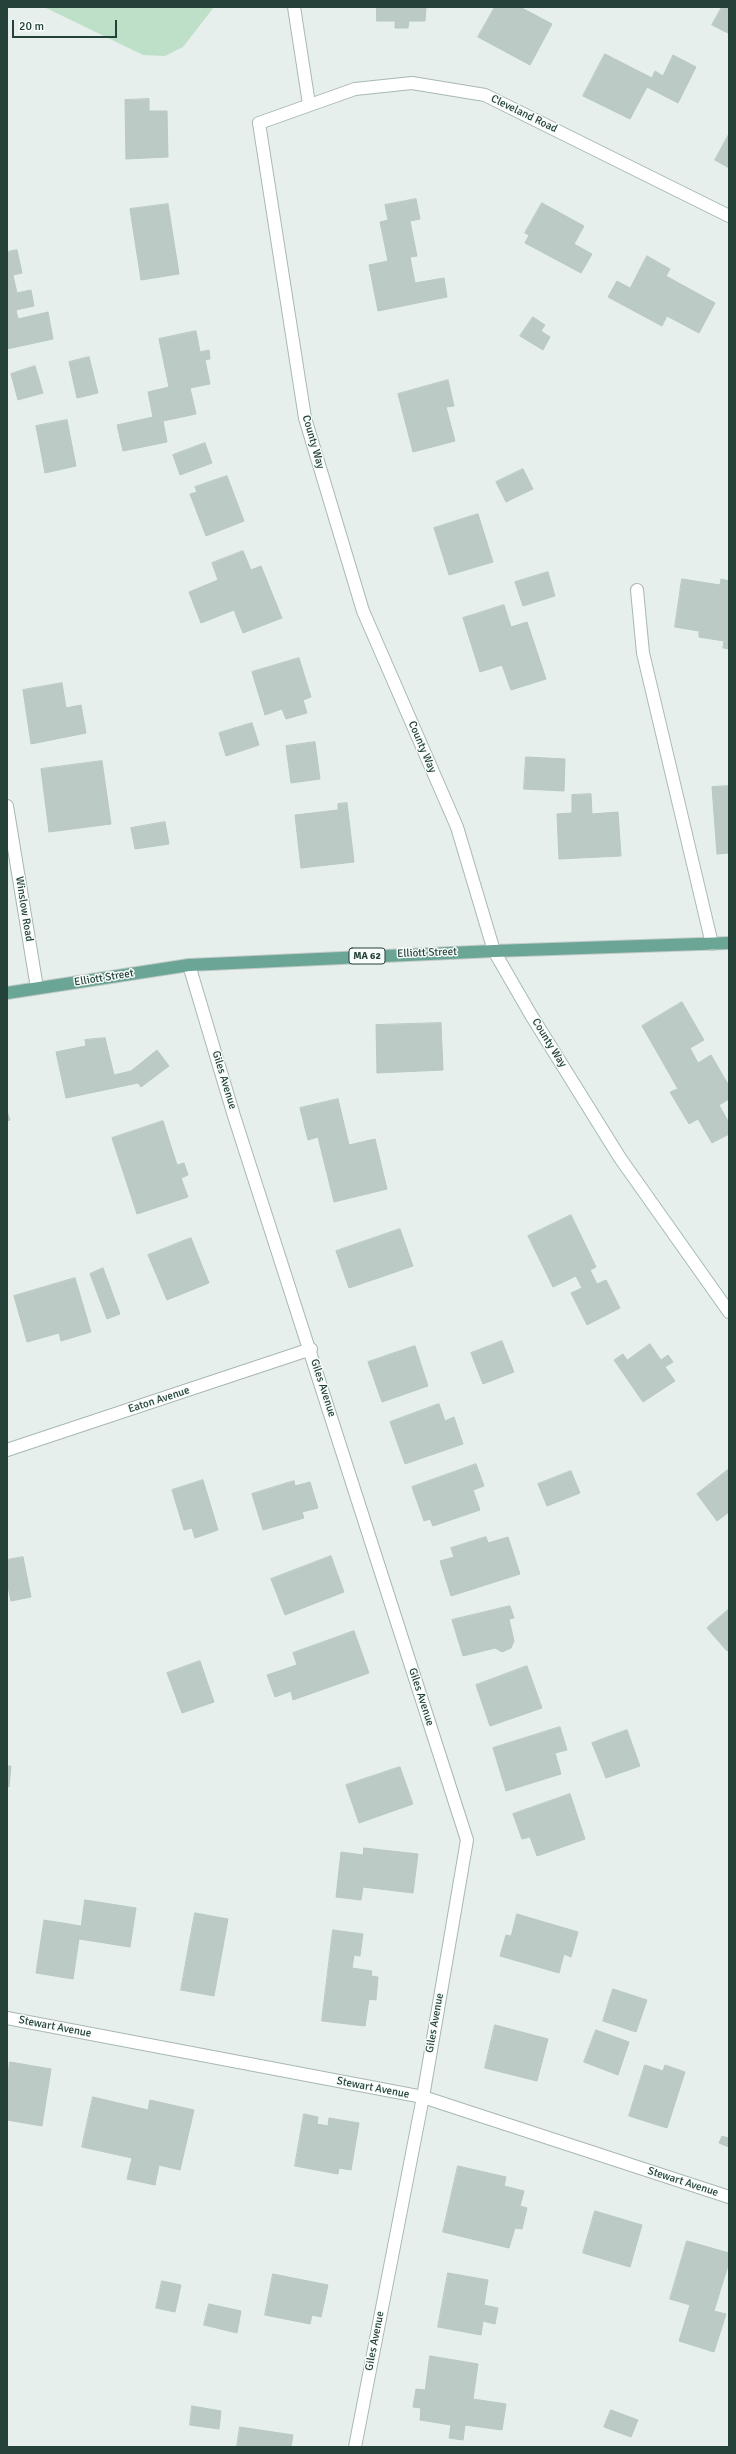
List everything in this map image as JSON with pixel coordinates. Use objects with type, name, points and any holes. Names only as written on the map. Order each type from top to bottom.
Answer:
[{"type":"main road","name":"Elliott Street","points":[[7,993],[189,965],[494,950],[729,943]]},
{"type":"street","points":[[294,7],[309,104]]},
{"type":"street","name":"Cleveland Road","points":[[259,123],[309,104],[355,89],[412,83],[485,95],[729,216]]},
{"type":"street","name":"County Way","points":[[259,123],[305,418],[363,611],[457,827],[494,950],[531,1015],[620,1158],[729,1312]]},
{"type":"street","points":[[638,590],[643,654],[712,944]]},
{"type":"street","name":"Winslow Road","points":[[7,806],[37,988]]},
{"type":"street","name":"Giles Avenue","points":[[189,965],[234,1116],[311,1349],[467,1840],[423,2098],[355,2447]]},
{"type":"street","name":"Eaton Avenue","points":[[7,1450],[311,1349]]},
{"type":"street","name":"Stewart Avenue","points":[[7,2018],[423,2098],[729,2197]]},
{"type":"green space","points":[[44,7],[214,7],[183,47],[165,56],[143,55]]},
{"type":"building","points":[[377,7],[426,7],[425,21],[409,21],[408,28],[395,28],[395,21],[377,21]]},
{"type":"building","points":[[495,7],[520,7],[552,24],[530,65],[478,37]]},
{"type":"building","points":[[722,7],[729,8],[728,33],[712,25]]},
{"type":"building","points":[[605,54],[652,78],[655,71],[663,76],[673,55],[696,67],[678,103],[647,87],[630,119],[583,96]]},
{"type":"building","points":[[149,99],[149,111],[167,111],[168,157],[126,159],[125,100]]},
{"type":"building","points":[[729,134],[729,168],[715,160]]},
{"type":"building","points":[[416,199],[420,219],[410,221],[417,256],[410,257],[415,283],[444,278],[447,297],[378,311],[369,265],[388,261],[380,222],[388,220],[385,205]]},
{"type":"building","points":[[542,203],[584,226],[574,244],[592,254],[581,273],[525,243],[529,235],[525,233]]},
{"type":"building","points":[[168,204],[179,274],[141,280],[130,209]]},
{"type":"building","points":[[17,250],[22,273],[13,275],[17,293],[31,290],[34,306],[16,310],[18,319],[48,312],[53,339],[7,349],[7,252]]},
{"type":"building","points":[[647,256],[670,269],[666,276],[715,303],[699,333],[667,316],[662,326],[608,297],[617,281],[630,288]]},
{"type":"building","points":[[533,317],[545,325],[541,331],[550,337],[543,350],[520,336]]},
{"type":"building","points":[[196,331],[200,352],[209,350],[210,359],[205,360],[210,384],[190,388],[196,414],[163,421],[167,442],[123,451],[117,425],[153,417],[148,392],[169,387],[159,339]]},
{"type":"building","points":[[89,357],[98,393],[77,398],[69,362]]},
{"type":"building","points":[[35,366],[43,393],[18,400],[11,374]]},
{"type":"building","points":[[448,380],[454,406],[446,407],[455,441],[413,452],[398,394]]},
{"type":"building","points":[[67,420],[76,466],[45,473],[36,426]]},
{"type":"building","points":[[205,443],[212,463],[180,475],[173,455]]},
{"type":"building","points":[[523,469],[533,489],[506,502],[496,482]]},
{"type":"building","points":[[227,476],[244,521],[206,536],[190,494],[197,492],[195,487]]},
{"type":"building","points":[[478,514],[493,562],[449,575],[434,528]]},
{"type":"building","points":[[243,551],[251,570],[261,566],[282,618],[243,633],[234,610],[201,623],[189,592],[218,580],[212,563]]},
{"type":"building","points":[[548,572],[555,596],[523,606],[515,582]]},
{"type":"building","points":[[682,579],[720,585],[721,579],[729,581],[729,649],[723,648],[724,641],[699,637],[699,631],[675,627]]},
{"type":"building","points":[[504,605],[511,627],[527,622],[546,679],[511,690],[502,665],[480,672],[463,618]]},
{"type":"building","points":[[299,658],[311,697],[303,700],[307,713],[286,719],[282,709],[265,715],[252,672]]},
{"type":"building","points":[[62,683],[66,708],[81,705],[86,733],[31,744],[23,690]]},
{"type":"building","points":[[252,723],[259,745],[226,756],[219,733]]},
{"type":"building","points":[[315,742],[320,779],[291,783],[286,746]]},
{"type":"building","points":[[526,757],[565,759],[564,791],[524,789]]},
{"type":"building","points":[[102,761],[111,824],[49,832],[41,769]]},
{"type":"building","points":[[729,786],[729,853],[717,854],[712,787]]},
{"type":"building","points":[[591,794],[592,814],[618,812],[621,856],[559,859],[557,814],[572,813],[572,795]]},
{"type":"building","points":[[347,803],[354,862],[301,868],[295,815],[338,810],[338,804]]},
{"type":"building","points":[[165,822],[169,844],[135,849],[131,828]]},
{"type":"building","points":[[682,1002],[704,1040],[690,1048],[698,1063],[711,1055],[729,1086],[729,1099],[719,1105],[729,1123],[729,1134],[712,1143],[698,1119],[689,1124],[670,1092],[678,1089],[642,1026]]},
{"type":"building","points":[[441,1023],[443,1070],[377,1073],[376,1025]]},
{"type":"building","points":[[105,1038],[114,1075],[131,1071],[157,1050],[169,1066],[141,1087],[138,1083],[66,1098],[56,1052],[86,1046],[85,1040]]},
{"type":"building","points":[[338,1099],[349,1145],[375,1139],[387,1189],[334,1202],[318,1137],[308,1140],[300,1108]]},
{"type":"building","points":[[7,1111],[10,1120],[7,1121]]},
{"type":"building","points":[[163,1121],[177,1165],[184,1163],[188,1175],[181,1178],[188,1197],[137,1214],[112,1138]]},
{"type":"building","points":[[571,1215],[596,1267],[590,1270],[597,1284],[606,1280],[620,1308],[587,1325],[571,1293],[582,1288],[576,1276],[553,1287],[528,1236]]},
{"type":"building","points":[[400,1229],[413,1266],[349,1288],[336,1251]]},
{"type":"building","points":[[191,1238],[209,1283],[167,1300],[148,1255]]},
{"type":"building","points":[[103,1268],[120,1314],[107,1319],[90,1274]]},
{"type":"building","points":[[75,1278],[91,1332],[61,1341],[59,1333],[27,1342],[14,1296]]},
{"type":"building","points":[[502,1341],[514,1372],[483,1384],[471,1353]]},
{"type":"building","points":[[650,1344],[661,1360],[668,1355],[673,1362],[665,1367],[675,1381],[643,1402],[614,1360],[623,1354],[627,1360]]},
{"type":"building","points":[[415,1346],[428,1386],[382,1402],[368,1362]]},
{"type":"building","points":[[439,1404],[445,1421],[454,1417],[463,1444],[405,1464],[390,1422]]},
{"type":"building","points":[[476,1464],[484,1486],[473,1490],[480,1510],[433,1526],[430,1519],[424,1521],[412,1487]]},
{"type":"building","points":[[729,1469],[729,1512],[717,1521],[697,1494]]},
{"type":"building","points":[[571,1471],[580,1493],[547,1506],[538,1484]]},
{"type":"building","points":[[203,1480],[218,1530],[195,1538],[192,1528],[184,1530],[172,1490]]},
{"type":"building","points":[[294,1481],[295,1486],[310,1482],[318,1508],[302,1512],[304,1518],[263,1530],[252,1494]]},
{"type":"building","points":[[486,1537],[488,1543],[508,1537],[520,1574],[451,1596],[440,1561],[454,1557],[451,1548]]},
{"type":"building","points":[[331,1556],[344,1592],[285,1615],[271,1579]]},
{"type":"building","points":[[23,1557],[31,1597],[11,1601],[7,1582],[7,1560]]},
{"type":"building","points":[[510,1606],[514,1618],[509,1619],[514,1641],[511,1648],[502,1652],[495,1648],[463,1656],[452,1620]]},
{"type":"building","points":[[729,1609],[729,1649],[727,1651],[707,1628]]},
{"type":"building","points":[[354,1631],[369,1673],[293,1700],[291,1691],[275,1697],[267,1675],[297,1665],[293,1653]]},
{"type":"building","points":[[200,1661],[214,1702],[182,1713],[167,1673]]},
{"type":"building","points":[[527,1666],[542,1708],[490,1726],[476,1685]]},
{"type":"building","points":[[560,1727],[567,1750],[555,1753],[561,1774],[506,1791],[493,1748]]},
{"type":"building","points":[[627,1730],[640,1766],[606,1778],[592,1743]]},
{"type":"building","points":[[7,1766],[11,1766],[9,1787],[7,1786]]},
{"type":"building","points":[[400,1767],[413,1804],[359,1823],[346,1785]]},
{"type":"building","points":[[570,1794],[585,1839],[537,1856],[530,1837],[522,1839],[513,1814]]},
{"type":"building","points":[[364,1848],[418,1854],[413,1893],[363,1887],[361,1900],[336,1897],[341,1852],[363,1855]]},
{"type":"building","points":[[85,1900],[136,1908],[130,1947],[79,1939],[73,1979],[36,1973],[44,1920],[81,1926]]},
{"type":"building","points":[[195,1913],[228,1919],[214,1996],[181,1990]]},
{"type":"building","points":[[517,1914],[578,1932],[571,1957],[564,1954],[559,1973],[500,1956],[506,1935],[511,1936]]},
{"type":"building","points":[[333,1930],[363,1934],[360,1956],[354,1955],[352,1968],[372,1971],[371,1976],[378,1977],[376,2000],[369,1999],[365,2026],[322,2021]]},
{"type":"building","points":[[613,1989],[647,2000],[636,2032],[603,2021]]},
{"type":"building","points":[[495,2025],[548,2039],[537,2081],[485,2068]]},
{"type":"building","points":[[596,2030],[629,2042],[618,2075],[584,2062]]},
{"type":"building","points":[[10,2062],[51,2069],[42,2126],[7,2120],[7,2082]]},
{"type":"building","points":[[645,2065],[663,2071],[665,2065],[685,2072],[667,2128],[629,2116]]},
{"type":"building","points":[[93,2097],[148,2110],[150,2100],[194,2110],[180,2170],[159,2165],[155,2185],[127,2179],[132,2158],[82,2147]]},
{"type":"building","points":[[304,2114],[318,2117],[317,2124],[328,2126],[329,2118],[359,2123],[351,2170],[339,2168],[338,2174],[295,2166]]},
{"type":"building","points":[[729,2134],[729,2147],[719,2143],[722,2136],[728,2138]]},
{"type":"building","points":[[458,2166],[506,2177],[504,2186],[524,2191],[520,2206],[527,2208],[522,2229],[515,2228],[509,2248],[443,2232]]},
{"type":"building","points":[[595,2211],[642,2225],[630,2267],[583,2253]]},
{"type":"building","points":[[687,2241],[729,2253],[729,2262],[714,2311],[726,2314],[714,2352],[679,2341],[690,2305],[670,2299]]},
{"type":"building","points":[[448,2273],[488,2280],[484,2305],[498,2308],[495,2324],[483,2321],[481,2335],[438,2327]]},
{"type":"building","points":[[273,2274],[328,2285],[321,2317],[312,2315],[310,2324],[265,2315]]},
{"type":"building","points":[[162,2281],[181,2285],[175,2312],[156,2308]]},
{"type":"building","points":[[209,2304],[241,2311],[237,2333],[204,2325]]},
{"type":"building","points":[[430,2356],[478,2364],[473,2399],[506,2404],[502,2430],[465,2425],[463,2440],[449,2438],[451,2425],[420,2420],[421,2408],[413,2407],[416,2389],[425,2390]]},
{"type":"building","points":[[192,2406],[221,2411],[219,2429],[190,2425]]},
{"type":"building","points":[[611,2410],[638,2420],[631,2437],[604,2427]]},
{"type":"building","points":[[240,2427],[293,2435],[291,2447],[237,2447]]}]
